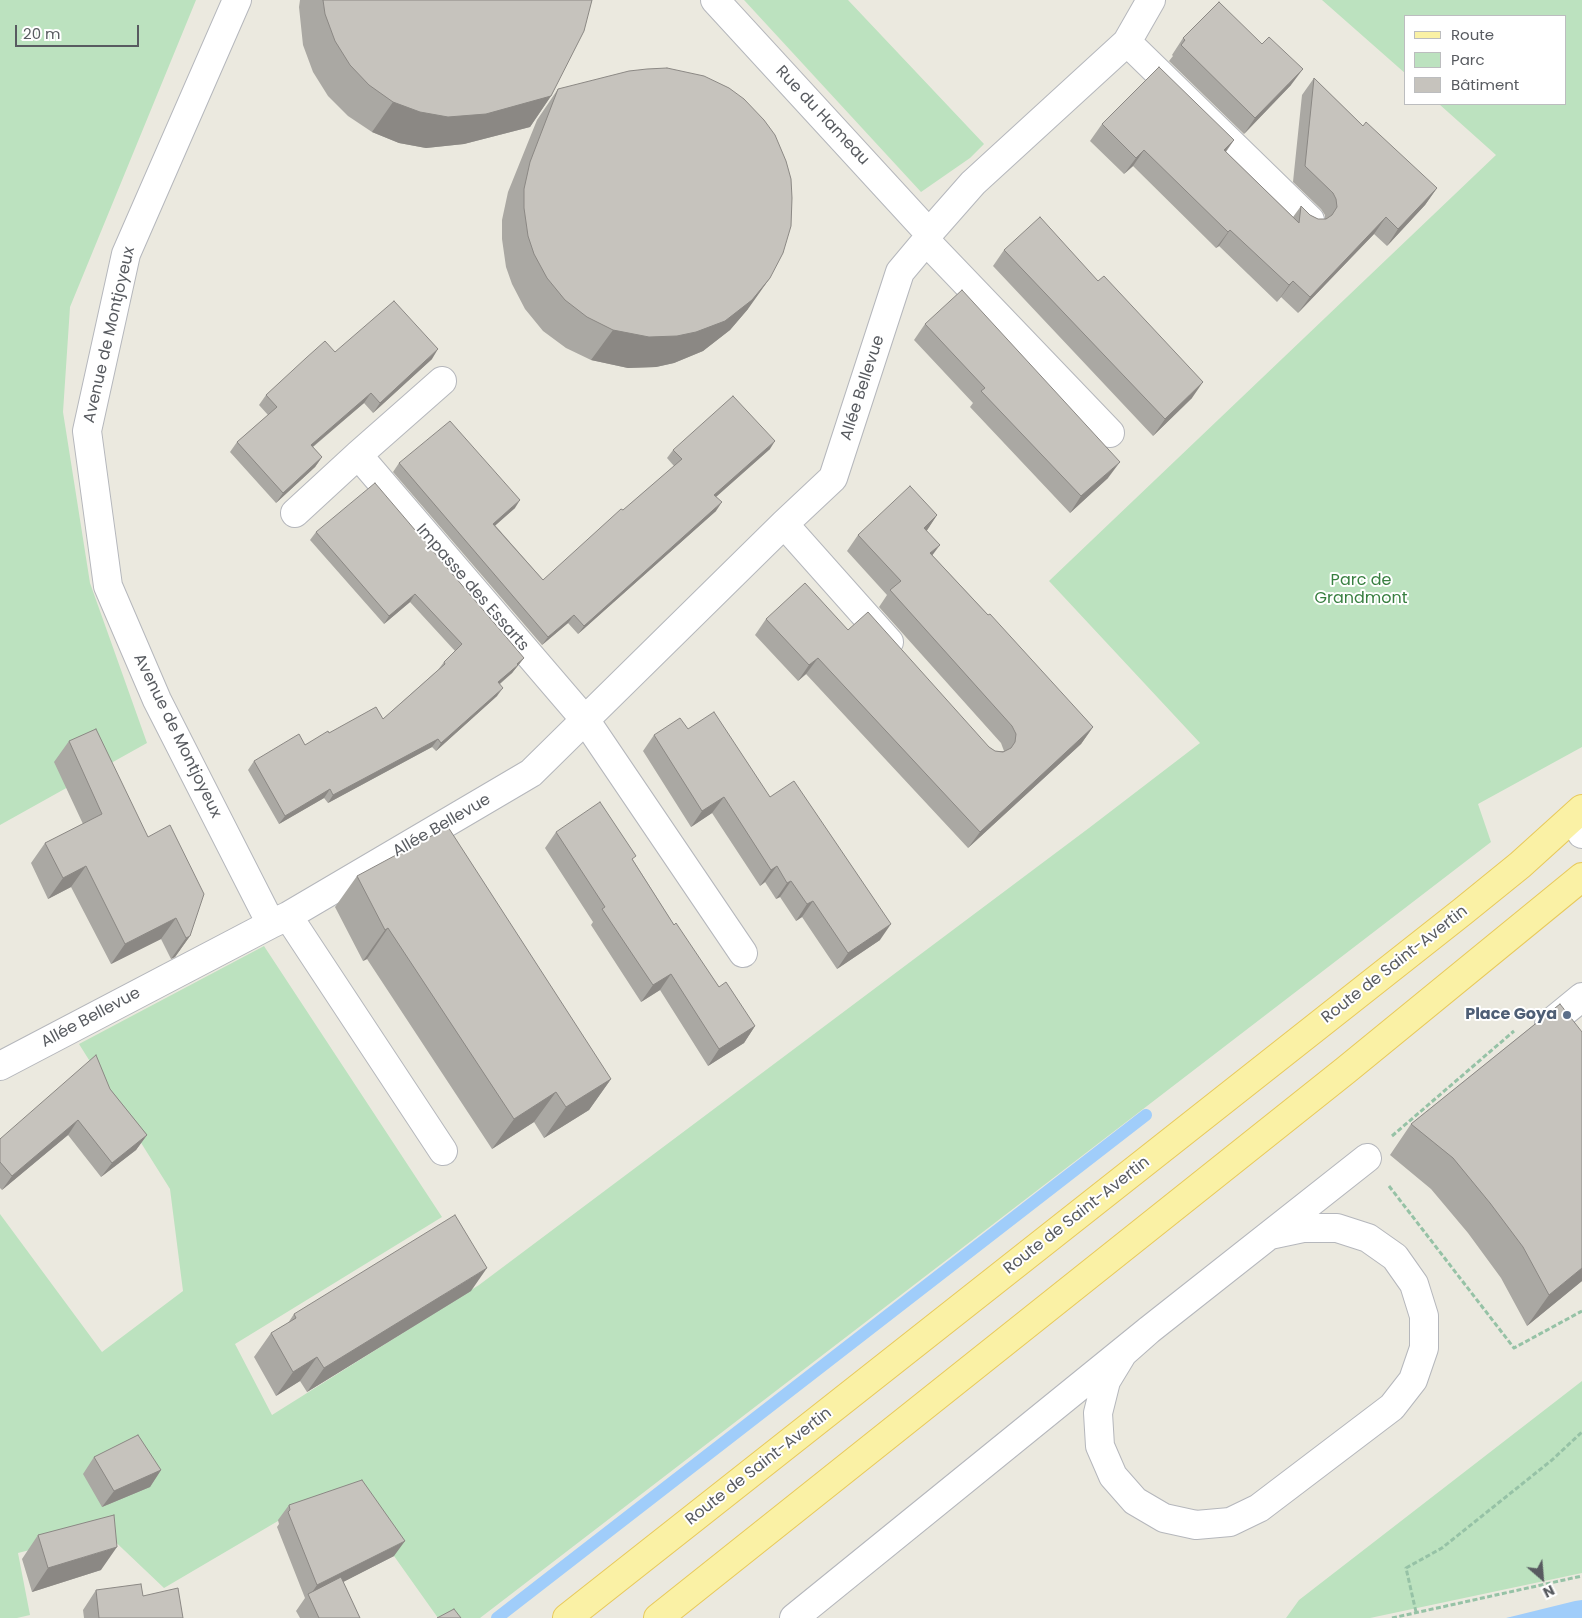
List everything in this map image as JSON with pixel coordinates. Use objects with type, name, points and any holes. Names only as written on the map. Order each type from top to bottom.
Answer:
[{"type":"main road","name":"Route de Saint-Avertin","points":[[567,1618],[1581,818]]},
{"type":"main road","points":[[658,1618],[1338,1076],[1582,877]]},
{"type":"street","name":"Avenue de Montjoyeux","points":[[237,0],[126,254],[87,431],[108,586],[157,700],[280,920]]},
{"type":"street","name":"Rue du Hameau","points":[[715,0],[928,237]]},
{"type":"street","name":"Allée Bellevue","points":[[0,1066],[280,920],[531,773],[833,478],[900,272],[973,183],[1127,42],[1152,0]]},
{"type":"street","points":[[1127,42],[1310,220]]},
{"type":"street","points":[[928,237],[1110,433]]},
{"type":"street","points":[[295,513],[442,381]]},
{"type":"street","name":"Impasse des Essarts","points":[[358,455],[586,721]]},
{"type":"street","points":[[784,524],[903,657]]},
{"type":"street","points":[[586,721],[743,953]]},
{"type":"street","points":[[280,920],[443,1151]]},
{"type":"street","points":[[1582,997],[1549,1024],[1582,1065]]},
{"type":"street","points":[[794,1618],[1149,1330],[1367,1158]]},
{"type":"street","points":[[1149,1330],[1123,1353],[1106,1381],[1098,1413],[1100,1446],[1113,1476],[1136,1501],[1164,1518],[1196,1525],[1230,1522],[1260,1508],[1392,1407],[1412,1380],[1424,1348],[1424,1316],[1414,1284],[1395,1257],[1368,1238],[1337,1228],[1303,1228],[1270,1236]]},
{"type":"path","points":[[1515,1030],[1367,1158],[1514,1348],[1582,1312]]},
{"type":"path","points":[[1416,1612],[1406,1568],[1442,1548],[1552,1460],[1582,1432]]},
{"type":"path","points":[[1392,1618],[1582,1576]]},
{"type":"green space","points":[[0,0],[196,0],[70,307],[63,412],[90,583],[147,743],[0,825]]},
{"type":"green space","points":[[744,0],[848,0],[984,144],[970,158],[921,192]]},
{"type":"green space","name":"Parc de Grandmont","points":[[1322,0],[1582,0],[1582,747],[1478,804],[1491,842],[480,1618],[438,1618],[394,1556],[278,1521],[164,1588],[104,1531],[18,1553],[30,1615],[17,1618],[0,1618],[0,1214],[102,1352],[183,1291],[170,1189],[79,1044],[264,946],[442,1217],[235,1344],[272,1415],[479,1285],[1200,743],[1049,581],[1496,155],[1440,105],[1567,105],[1567,15],[1404,15],[1404,72]]},
{"type":"green space","points":[[1582,1381],[1582,1573],[1370,1618],[1286,1618],[1299,1600]]},
{"type":"water","points":[[1582,1600],[1582,1618],[1506,1618],[1575,1601]]},
{"type":"building","points":[[323,0],[592,0],[584,31],[551,96],[486,114],[448,117],[420,112],[393,102],[369,85],[350,65],[335,41],[325,14]]},
{"type":"building","points":[[1219,2],[1262,44],[1269,37],[1303,69],[1255,118],[1181,45],[1185,40],[1183,38]]},
{"type":"building","points":[[1159,67],[1234,140],[1224,150],[1299,223],[1301,206],[1310,215],[1318,219],[1326,219],[1332,215],[1337,207],[1333,193],[1305,166],[1314,78],[1363,126],[1366,122],[1437,188],[1398,229],[1386,217],[1310,297],[1293,281],[1289,285],[1230,230],[1228,232],[1144,150],[1136,158],[1102,124]]},
{"type":"building","points":[[667,68],[704,76],[729,88],[744,99],[764,120],[775,135],[791,179],[791,226],[783,253],[770,278],[752,300],[725,321],[696,332],[677,336],[649,337],[613,330],[587,317],[565,300],[547,278],[534,254],[528,236],[524,208],[524,189],[530,162],[558,89],[629,71]]},
{"type":"building","points":[[1040,217],[1098,281],[1104,276],[1203,382],[1165,419],[1004,250]]},
{"type":"building","points":[[962,290],[1120,462],[1081,496],[981,391],[985,388],[925,324]]},
{"type":"building","points":[[394,301],[438,349],[380,403],[371,393],[311,445],[322,457],[283,493],[237,442],[277,407],[266,395],[306,358],[325,341],[335,352]]},
{"type":"building","points":[[733,396],[775,441],[714,495],[722,502],[584,626],[574,615],[548,637],[399,463],[450,421],[520,500],[493,524],[543,580],[621,509],[623,510],[682,459],[673,450]]},
{"type":"building","points":[[375,483],[524,658],[498,682],[503,688],[441,743],[438,739],[333,795],[330,789],[285,816],[254,761],[299,734],[305,745],[376,707],[383,719],[445,664],[444,662],[462,644],[415,594],[389,616],[316,532]]},
{"type":"building","points":[[910,486],[937,515],[924,528],[940,545],[930,553],[988,615],[990,614],[1093,727],[980,832],[818,658],[809,665],[766,619],[805,583],[848,630],[868,612],[989,747],[995,751],[1003,752],[1011,748],[1015,742],[1016,734],[1012,726],[890,590],[901,581],[858,535]]},
{"type":"building","points":[[714,712],[770,797],[794,781],[891,924],[848,953],[813,901],[807,904],[791,881],[787,883],[777,866],[771,870],[724,797],[702,811],[654,735],[680,718],[688,729]]},
{"type":"building","points":[[96,729],[148,837],[170,825],[204,894],[190,936],[186,938],[176,918],[125,944],[86,866],[63,878],[45,843],[102,814],[69,741]]},
{"type":"building","points":[[600,802],[636,856],[632,859],[674,925],[676,923],[719,987],[726,982],[755,1026],[719,1049],[671,974],[653,985],[602,909],[605,907],[556,832]]},
{"type":"building","points":[[448,827],[611,1079],[566,1107],[556,1092],[514,1119],[388,928],[385,930],[357,876]]},
{"type":"building","points":[[1560,1004],[1582,1032],[1582,1268],[1549,1295],[1523,1247],[1490,1203],[1453,1158],[1411,1124]]},
{"type":"building","points":[[96,1055],[110,1089],[147,1135],[112,1163],[78,1120],[12,1176],[0,1162],[0,1139]]},
{"type":"building","points":[[455,1215],[487,1268],[324,1368],[317,1357],[293,1372],[271,1333],[296,1318],[294,1314]]},
{"type":"building","points":[[138,1435],[161,1470],[114,1491],[94,1457]]},
{"type":"building","points":[[362,1480],[405,1541],[317,1585],[288,1512],[290,1510],[289,1505]]},
{"type":"building","points":[[114,1515],[117,1547],[48,1568],[38,1535]]},
{"type":"building","points":[[341,1577],[360,1618],[319,1618],[308,1594]]},
{"type":"building","points":[[141,1584],[143,1596],[178,1588],[183,1618],[99,1618],[96,1590]]},
{"type":"building","points":[[454,1609],[461,1618],[437,1618]]},
{"type":"waterway","points":[[497,1618],[1146,1115]]},
{"type":"place","name":"Place Goya","points":[[1567,1015]]}]
